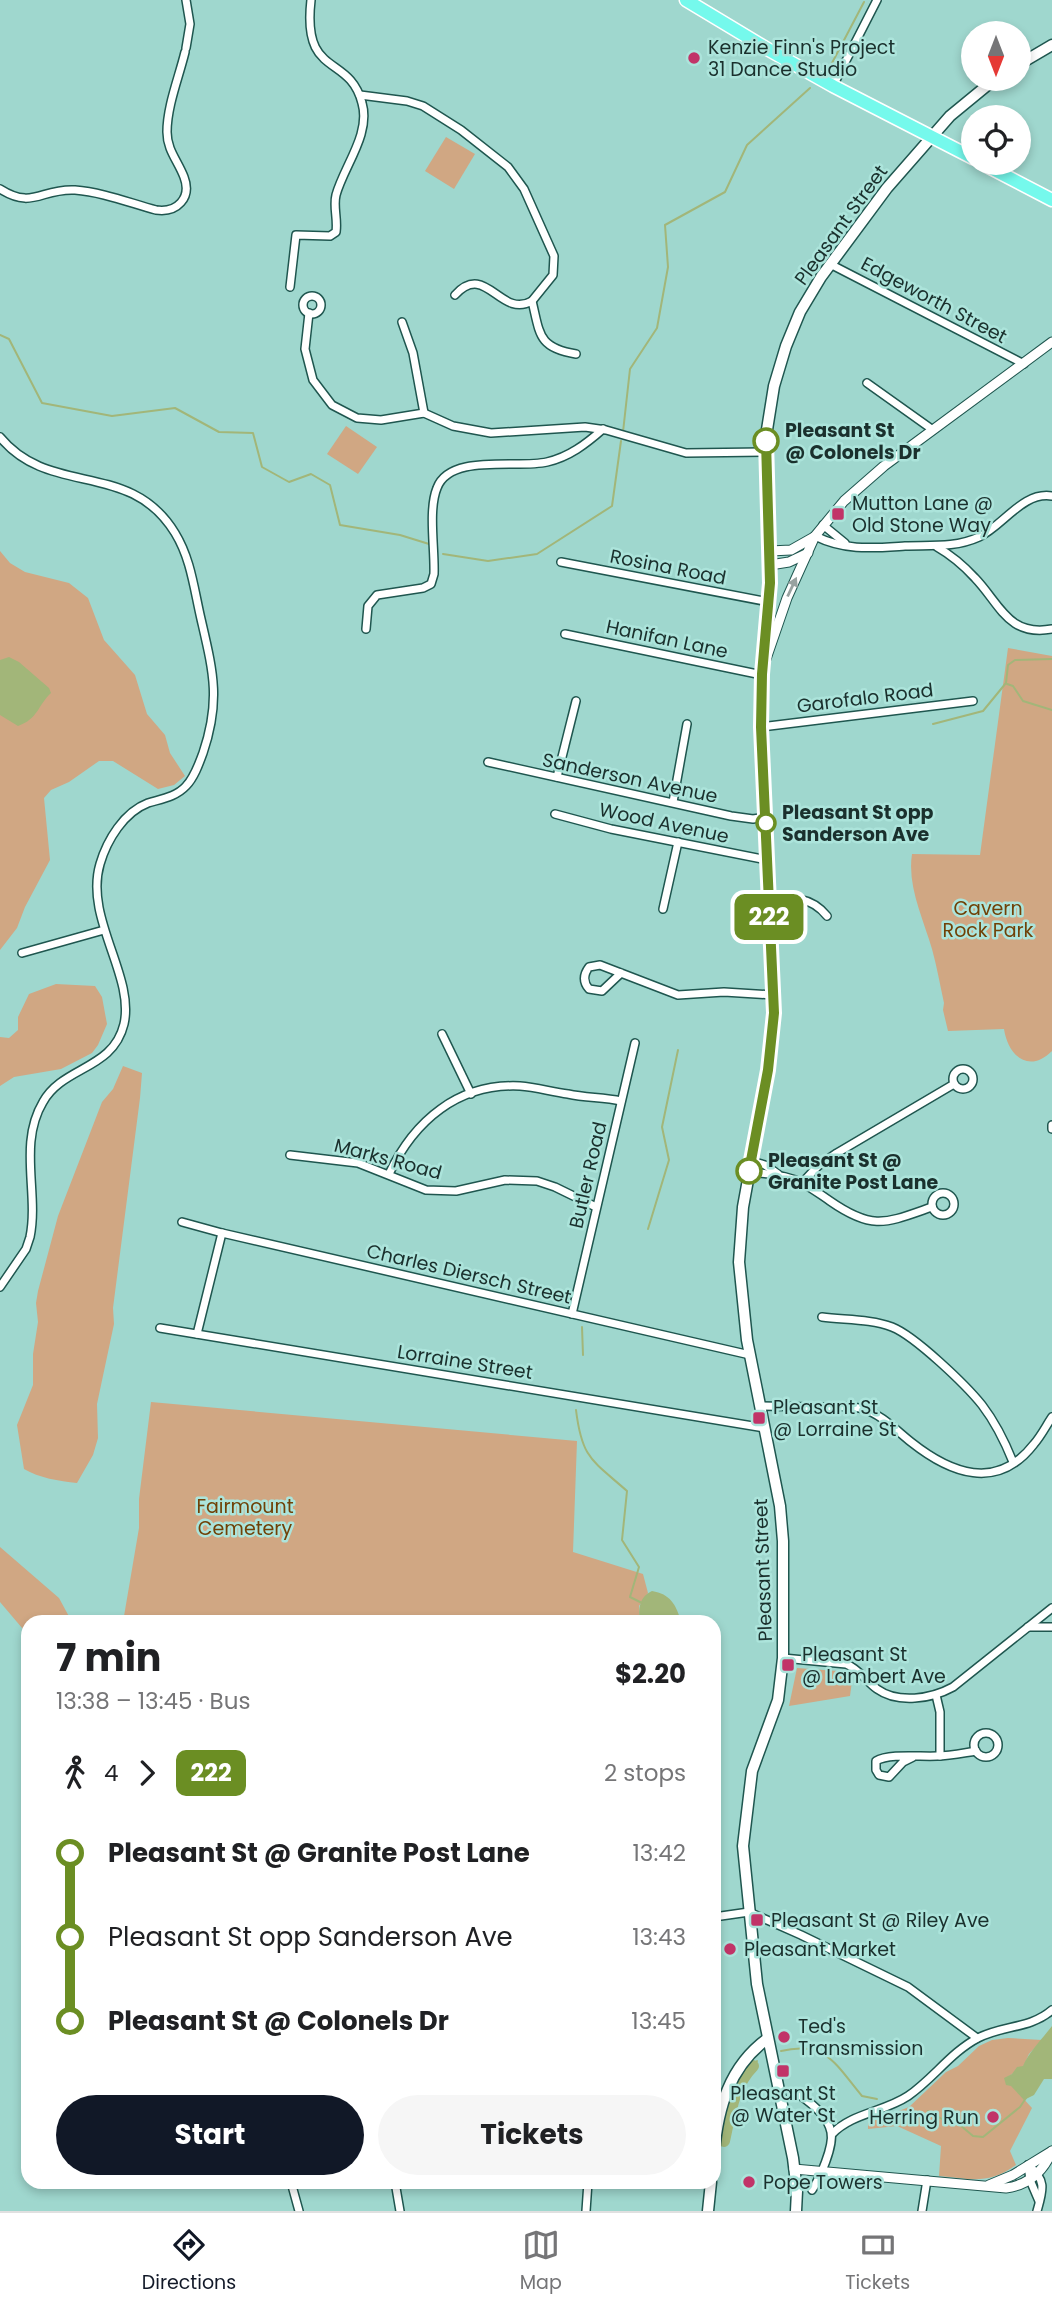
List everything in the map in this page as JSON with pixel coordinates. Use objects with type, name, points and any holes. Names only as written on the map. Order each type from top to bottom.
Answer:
[{"type":"main road","points":[[686,0],[833,86],[961,153]]},
{"type":"main road","points":[[1031,58],[1052,46]]},
{"type":"main road","name":"Pleasant Street","points":[[796,2211],[794,2169],[767,2039],[749,1912],[743,1846],[750,1784],[758,1749],[778,1700],[783,1658],[782,1525],[741,1300],[739,1262],[743,1207],[772,1049],[774,995],[761,727],[770,565],[765,452],[769,411],[786,345],[800,312],[830,264],[887,188],[930,136],[980,91]]},
{"type":"main road","points":[[1004,175],[1052,200]]},
{"type":"main road","points":[[721,2107],[726,2091],[747,2057],[767,2039]]},
{"type":"main road","points":[[708,2211],[710,2189]]},
{"type":"street","points":[[0,189],[19,199],[74,190],[156,210],[168,211],[178,206],[185,198],[186,186],[184,175],[169,148],[167,134],[190,24],[186,0]]},
{"type":"street","points":[[290,286],[296,235],[330,236],[336,232],[336,197],[363,121],[360,95],[350,79],[323,60],[314,47],[310,32],[311,0]]},
{"type":"street","points":[[833,86],[877,0]]},
{"type":"street","points":[[360,95],[407,101],[431,110],[482,145],[514,174],[524,189],[554,258],[553,275],[532,302],[518,306],[477,284],[463,288],[455,295]]},
{"type":"street","name":"Edgeworth Street","points":[[830,264],[1024,364]]},
{"type":"street","points":[[532,302],[544,340],[552,348],[576,354]]},
{"type":"street","points":[[309,313],[305,341],[310,373],[318,389],[332,405],[348,415],[364,419],[388,419],[424,413],[453,426],[491,433],[585,427],[603,429],[686,453],[765,452]]},
{"type":"street","points":[[402,322],[413,353],[424,413]]},
{"type":"street","points":[[762,674],[787,598],[816,536],[824,526],[865,481],[1052,342]]},
{"type":"street","points":[[867,383],[933,430]]},
{"type":"street","points":[[366,629],[368,606],[377,595],[423,589],[429,587],[433,580],[434,502],[437,488],[446,476],[470,466],[526,465],[553,460],[577,450],[603,429]]},
{"type":"street","points":[[0,437],[27,461],[47,470],[121,487],[139,496],[161,515],[174,532],[185,554],[211,654],[215,680],[207,740],[200,761],[186,787],[171,797],[138,808],[112,837],[99,866],[98,900],[125,1002],[124,1024],[115,1046],[104,1057],[60,1084],[42,1102],[32,1135],[30,1237],[26,1249],[0,1287]]},
{"type":"street","points":[[816,536],[831,543],[875,549],[936,547],[978,538],[1030,499],[1052,496]]},
{"type":"street","points":[[824,526],[849,545]]},
{"type":"street","points":[[770,551],[797,548],[816,536]]},
{"type":"street","points":[[936,547],[975,578],[998,608],[1014,623],[1030,630],[1052,629]]},
{"type":"street","points":[[770,565],[789,562],[808,552]]},
{"type":"street","name":"Rosina Road","points":[[561,562],[769,602]]},
{"type":"street","name":"Hanifan Lane","points":[[565,634],[762,674]]},
{"type":"street","points":[[557,777],[576,701]]},
{"type":"street","name":"Garofalo Road","points":[[761,727],[973,701]]},
{"type":"street","points":[[673,802],[687,724]]},
{"type":"street","name":"Sanderson Avenue","points":[[488,762],[743,818],[766,817]]},
{"type":"street","name":"Wood Avenue","points":[[555,814],[766,860]]},
{"type":"street","points":[[663,909],[678,842]]},
{"type":"street","points":[[768,900],[806,900],[817,904],[827,916]]},
{"type":"street","points":[[22,953],[104,930]]},
{"type":"street","points":[[621,973],[601,991],[589,989],[584,982],[585,971],[592,965],[600,965],[621,973],[678,995],[724,992],[774,995]]},
{"type":"street","points":[[442,1034],[471,1094]]},
{"type":"street","name":"Butler Road","points":[[572,1314],[635,1043]]},
{"type":"street","points":[[802,1183],[818,1166],[954,1084]]},
{"type":"street","points":[[389,1174],[401,1151],[427,1118],[446,1105],[471,1094],[518,1086],[621,1101]]},
{"type":"street","name":"Marks Road","points":[[290,1154],[350,1162],[389,1174],[418,1187],[442,1191],[456,1191],[505,1180],[537,1181],[555,1186],[596,1207]]},
{"type":"street","points":[[750,1166],[765,1166],[779,1175],[802,1183],[849,1213],[870,1222],[892,1221],[932,1208]]},
{"type":"street","name":"Charles Diersch Street","points":[[183,1223],[750,1355]]},
{"type":"street","points":[[197,1334],[222,1233]]},
{"type":"street","points":[[822,1317],[890,1326],[902,1332],[924,1349],[982,1405],[1002,1437],[1013,1462]]},
{"type":"street","name":"Lorraine Street","points":[[160,1328],[765,1428]]},
{"type":"street","points":[[761,1406],[842,1406],[862,1409],[882,1419],[931,1457],[959,1471],[985,1472],[1013,1462],[1034,1444],[1052,1417]]},
{"type":"street","points":[[783,1658],[846,1664],[890,1696],[915,1698],[936,1695],[953,1688],[1052,1608]]},
{"type":"street","points":[[1028,1627],[1052,1627]]},
{"type":"street","points":[[936,1695],[940,1712],[940,1756]]},
{"type":"street","points":[[913,1756],[889,1777],[876,1770],[875,1766],[880,1758],[913,1756],[940,1756],[976,1751]]},
{"type":"street","points":[[721,1916],[749,1912],[801,1935],[908,1987],[977,2038]]},
{"type":"street","points":[[832,2134],[845,2123],[883,2109],[908,2096],[977,2038],[1032,2023],[1052,2010]]},
{"type":"street","points":[[798,2094],[816,2109],[829,2125],[832,2134],[822,2171],[812,2190]]},
{"type":"street","points":[[794,2169],[1012,2187],[1034,2177],[1052,2151]]},
{"type":"street","points":[[986,2186],[1002,2180],[1052,2151]]},
{"type":"street","points":[[1028,2165],[1034,2177],[1039,2202],[1037,2211]]},
{"type":"street","points":[[922,2211],[927,2180]]},
{"type":"street","points":[[293,2189],[299,2211]]},
{"type":"street","points":[[396,2189],[400,2211]]},
{"type":"street","points":[[586,2211],[588,2189]]},
{"type":"green space","points":[[446,137],[475,154],[454,189],[425,171]]},
{"type":"green space","points":[[346,426],[377,447],[358,474],[327,454]]},
{"type":"green space","points":[[0,551],[10,563],[25,572],[69,583],[88,598],[104,640],[135,675],[147,714],[165,735],[170,753],[185,776],[174,785],[158,789],[113,761],[99,761],[69,782],[51,790],[44,798],[50,860],[17,928],[0,950]]},
{"type":"green space","name":"Cavern Rock Park","points":[[1008,648],[1052,656],[1052,1051],[1035,1061],[1021,1059],[1015,1054],[1006,1039],[1004,1029],[948,1031],[935,962],[917,902],[911,866],[912,854],[980,855]]},
{"type":"green space","points":[[56,984],[95,986],[102,997],[107,1024],[98,1045],[92,1053],[61,1069],[14,1077],[0,1086],[0,1037],[9,1038],[18,1030],[18,1017],[29,994]]},
{"type":"green space","points":[[123,1066],[142,1073],[140,1098],[113,1308],[114,1324],[97,1404],[98,1438],[93,1455],[77,1483],[43,1477],[24,1469],[17,1425],[33,1385],[33,1354],[38,1322],[36,1303],[58,1216],[102,1102],[113,1089]]},
{"type":"green space","name":"Fairmount Cemetery","points":[[151,1402],[577,1441],[573,1552],[643,1574],[648,1593],[639,1606],[640,1615],[124,1615],[139,1528],[139,1499]]},
{"type":"green space","points":[[0,1547],[59,1598],[68,1615],[21,1615],[21,1627],[0,1602]]},
{"type":"green space","points":[[797,1668],[853,1673],[850,1696],[789,1706]]},
{"type":"green space","points":[[992,2040],[1042,2040],[1029,2054],[1023,2067],[1009,2076],[1006,2085],[1011,2085],[1032,2108],[1010,2151],[1016,2165],[988,2178],[939,2176],[941,2146],[897,2126],[868,2129],[868,2123],[909,2107],[979,2046]]},
{"type":"shaded area","points":[[9,657],[19,662],[49,688],[51,693],[34,716],[18,726],[0,715],[0,660]]},
{"type":"shaded area","points":[[652,1591],[663,1595],[671,1601],[679,1615],[639,1615],[644,1597]]},
{"type":"shaded area","points":[[1052,2026],[1052,2079],[1044,2079],[1034,2095],[1024,2100],[1011,2086],[1006,2085],[1004,2078],[1012,2074],[1017,2067],[1023,2066]]},
{"type":"waterway","points":[[825,70],[832,63],[864,2]]},
{"type":"waterway","points":[[623,432],[630,369],[657,328],[668,267],[665,225],[725,192],[747,145],[810,88]]},
{"type":"waterway","points":[[0,335],[9,339],[42,403],[112,416],[175,408],[219,432],[253,433],[262,467],[289,482],[311,474],[330,485],[340,525],[400,535],[429,544]]},
{"type":"waterway","points":[[443,554],[488,561],[537,554],[612,506],[621,441]]},
{"type":"waterway","points":[[933,724],[983,711],[1006,683],[1008,665],[1015,660],[1052,659]]},
{"type":"waterway","points":[[1007,684],[1013,686],[1023,701],[1052,710]]},
{"type":"waterway","points":[[648,1229],[669,1160],[662,1127],[678,1050]]},
{"type":"waterway","points":[[582,1327],[583,1355]]},
{"type":"waterway","points":[[576,1410],[582,1439],[591,1457],[627,1491],[622,1540],[639,1567],[630,1597],[642,1603]]},
{"type":"waterway","points":[[781,2051],[809,2049],[820,2052],[837,2065],[862,2096],[877,2099]]},
{"type":"waterway","points":[[751,2064],[753,2066],[757,2061]]},
{"type":"waterway","points":[[724,2141],[737,2091],[753,2066]]},
{"type":"waterway","points":[[928,2111],[949,2123],[960,2125],[973,2136],[983,2137],[1020,2107],[1026,2098]]},
{"type":"bus line","name":"222","points":[[749,1171],[772,1049],[774,1013],[761,727],[761,689],[770,583],[766,441]]},
{"type":"place","name":"Kenzie Finn's Project 31 Dance Studio","points":[[694,58]]},
{"type":"place","name":"Pleasant St @ Colonels Dr","points":[[766,441]]},
{"type":"place","name":"Mutton Lane @ Old Stone Way","points":[[838,514]]},
{"type":"place","name":"Pleasant St opp Sanderson Ave","points":[[766,823]]},
{"type":"place","name":"Pleasant St @ Granite Post Lane","points":[[749,1171]]},
{"type":"place","name":"Pleasant St @ Lorraine St","points":[[759,1418]]},
{"type":"place","name":"Pleasant St @ Lambert Ave","points":[[788,1665]]},
{"type":"place","name":"Pleasant St @ Riley Ave","points":[[757,1920]]},
{"type":"place","name":"Pleasant Market","points":[[730,1949]]},
{"type":"place","name":"Ted's Transmission","points":[[784,2037]]},
{"type":"place","name":"Pleasant St @ Water St","points":[[783,2071]]},
{"type":"place","name":"Herring Run","points":[[993,2117]]},
{"type":"place","name":"Pope Towers","points":[[749,2182]]}]
